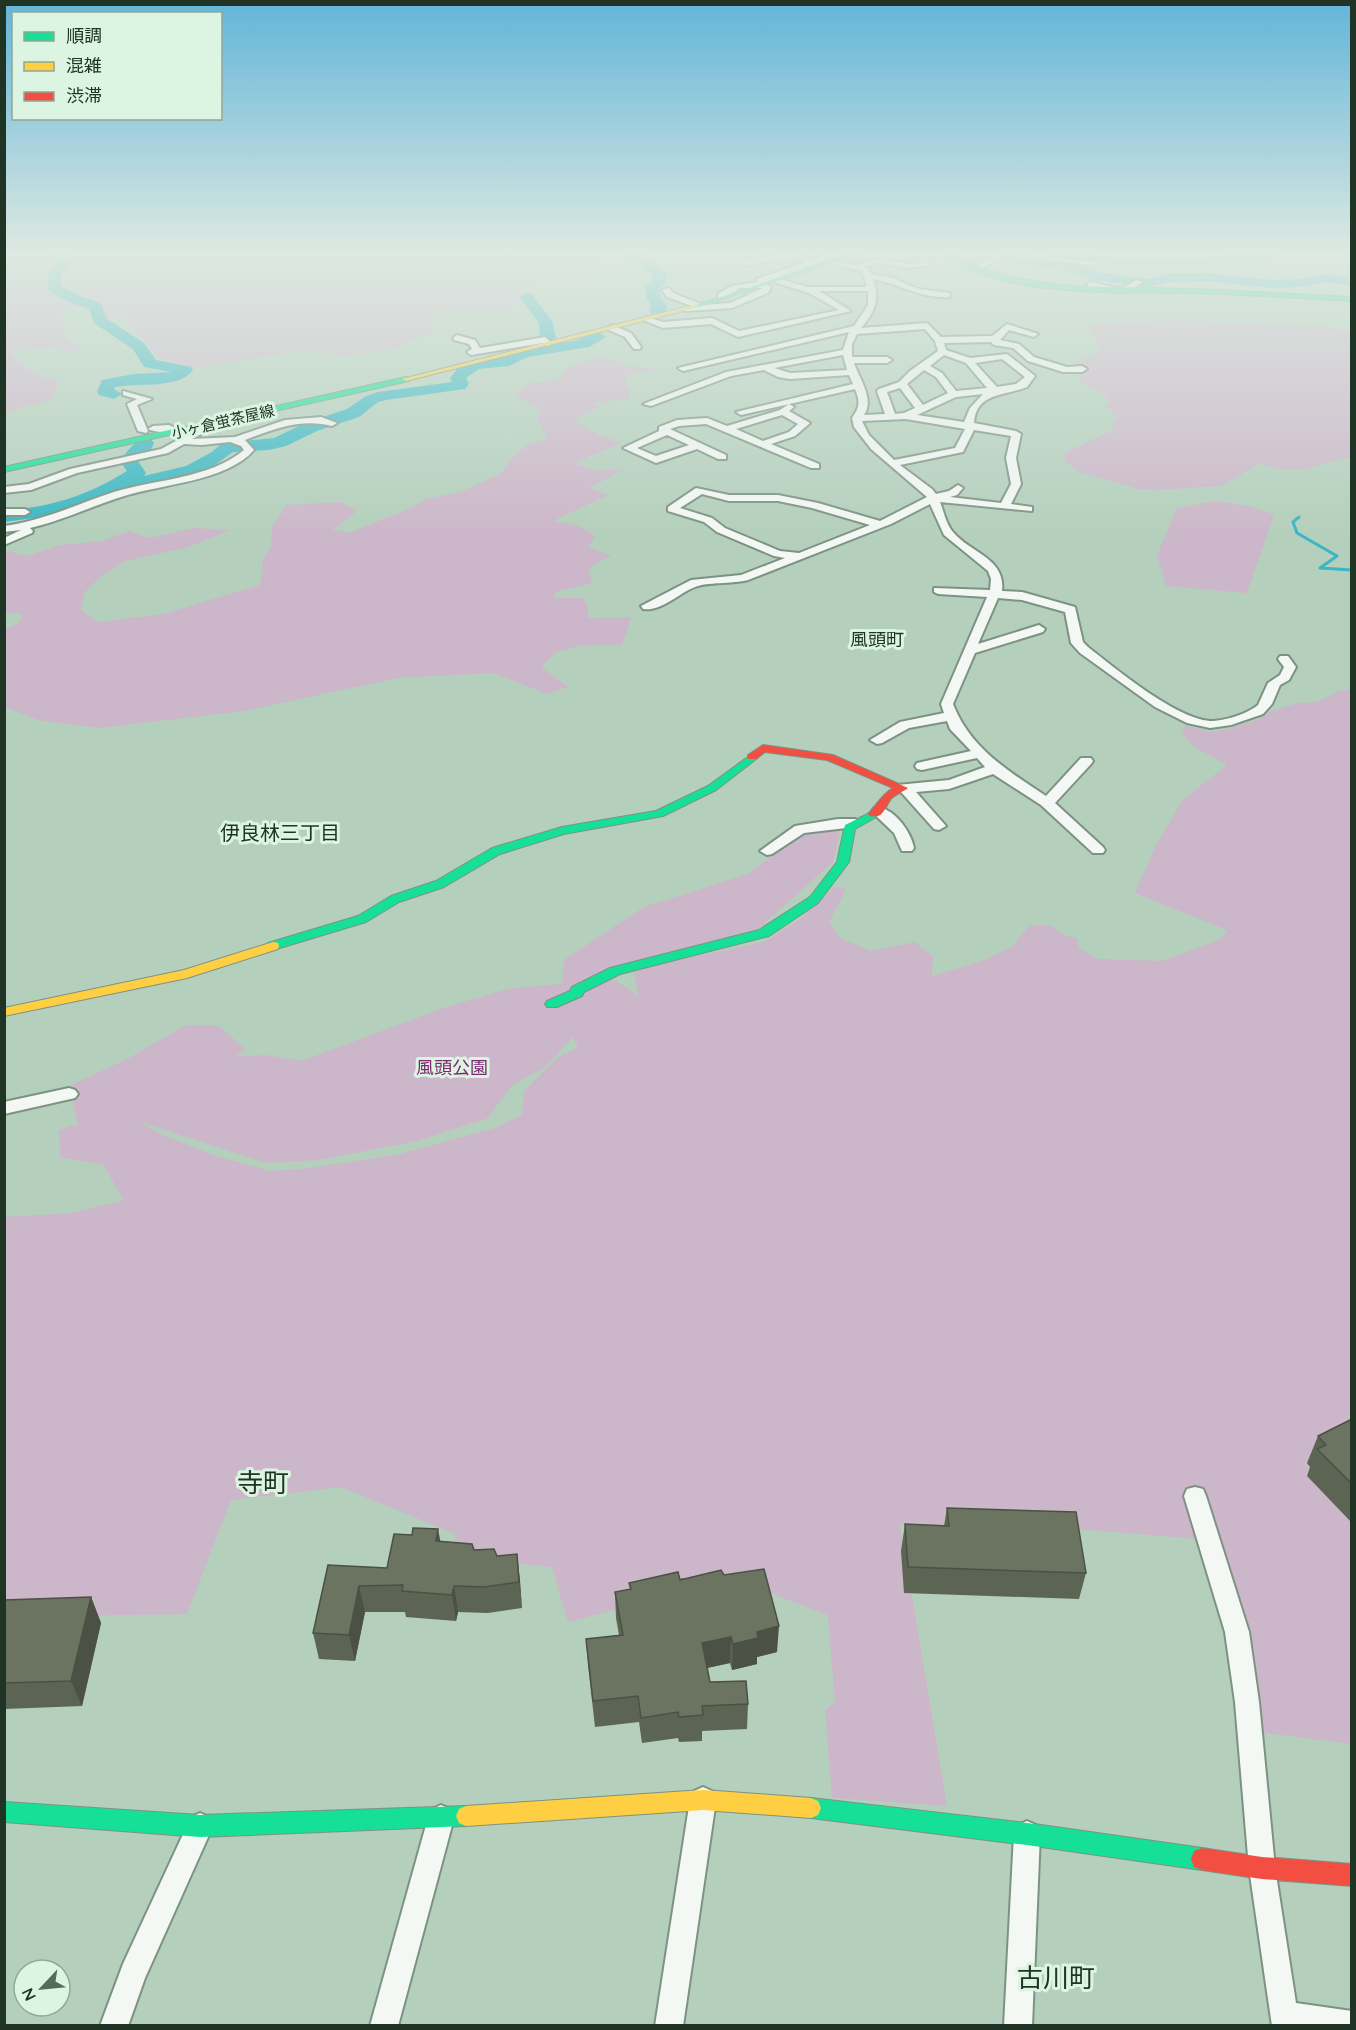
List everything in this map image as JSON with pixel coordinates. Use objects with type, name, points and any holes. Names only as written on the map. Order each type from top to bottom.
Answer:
[{"type":"street","points":[[473,349],[474,352],[493,349]]},
{"type":"street","name":"小ヶ倉蛍茶屋線","points":[[4,470],[179,437],[211,425],[524,349]]},
{"type":"street","points":[[683,368],[769,349]]},
{"type":"street","points":[[848,349],[848,356],[863,410],[857,418],[857,424],[862,433],[934,498],[948,534],[988,563],[993,571],[996,594],[988,604],[947,704],[955,726],[994,768],[1047,803],[1098,850]]},
{"type":"street","points":[[992,349],[999,356]]},
{"type":"street","points":[[1020,349],[1029,354],[1031,359],[1066,370],[1082,369]]},
{"type":"street","points":[[906,416],[954,394],[1024,386],[1030,376],[1009,358],[999,356],[969,361],[943,352]]},
{"type":"street","points":[[741,412],[859,390],[882,391],[902,384],[943,352]]},
{"type":"street","points":[[648,404],[699,384],[765,368],[848,356],[887,360]]},
{"type":"street","points":[[969,361],[994,390]]},
{"type":"street","points":[[924,366],[939,375],[954,394]]},
{"type":"street","points":[[765,368],[781,375]]},
{"type":"street","points":[[740,375],[763,371],[781,375],[814,376],[853,372]]},
{"type":"street","points":[[902,384],[913,396],[920,410]]},
{"type":"street","points":[[893,463],[959,450],[970,429],[968,408],[994,390]]},
{"type":"street","points":[[882,391],[891,417]]},
{"type":"street","points":[[126,393],[147,399],[132,404],[148,430],[169,428],[179,437],[200,444],[244,443],[284,423],[328,421]]},
{"type":"street","points":[[727,429],[783,412],[796,400]]},
{"type":"street","points":[[762,444],[792,434],[804,425],[804,422],[783,412]]},
{"type":"street","points":[[857,418],[906,416],[1016,434],[1011,469],[1016,484],[1004,507]]},
{"type":"street","points":[[722,457],[662,429],[666,426],[704,421],[815,466]]},
{"type":"street","points":[[665,432],[627,448],[656,460],[697,446]]},
{"type":"street","points":[[4,490],[31,487],[74,471],[164,451],[179,437]]},
{"type":"street","points":[[4,529],[33,525],[120,494],[228,463],[245,455],[244,443]]},
{"type":"street","points":[[647,606],[666,599],[695,582],[744,578],[760,570],[800,557],[934,498],[953,493],[958,488]]},
{"type":"street","points":[[800,557],[778,554],[721,530],[708,520],[672,509],[700,490],[724,498],[778,498],[878,524]]},
{"type":"street","points":[[934,498],[1028,509]]},
{"type":"street","points":[[804,518],[823,508]]},
{"type":"street","points":[[4,512],[25,512]]},
{"type":"street","points":[[4,542],[30,530],[33,525]]},
{"type":"street","points":[[831,532],[848,537]]},
{"type":"street","points":[[938,590],[1022,596],[1071,610],[1077,643],[1084,650],[1132,686],[1180,715],[1199,723],[1218,725],[1262,710],[1267,705],[1274,683],[1285,677],[1290,667],[1284,659]]},
{"type":"street","points":[[969,650],[1038,629]]},
{"type":"street","points":[[877,740],[905,725],[951,716]]},
{"type":"street","points":[[4,1012],[187,974],[243,954],[334,929],[362,919],[395,899],[440,884],[505,848],[562,831],[659,814],[712,788],[762,748],[829,757],[904,788],[939,826]]},
{"type":"street","points":[[922,766],[979,753]]},
{"type":"street","points":[[1047,803],[1086,761]]},
{"type":"street","points":[[552,1004],[577,993],[577,990],[615,971],[764,933],[814,900],[843,862],[849,827],[879,811],[887,796],[904,788],[949,786],[969,781],[994,768]]},
{"type":"street","points":[[879,811],[898,828],[906,841],[907,848]]},
{"type":"street","points":[[767,851],[800,829],[838,823],[855,823]]},
{"type":"street","points":[[4,1108],[69,1094]]},
{"type":"street","points":[[1195,1496],[1237,1632],[1262,1868],[1286,2020],[1352,2025]]},
{"type":"street","points":[[4,1812],[200,1826],[441,1818],[632,1803],[703,1800],[765,1803],[1027,1834],[1262,1868],[1352,1875]]},
{"type":"street","points":[[669,2025],[703,1800]]},
{"type":"street","points":[[384,2025],[441,1818]]},
{"type":"street","points":[[114,2025],[133,1974],[200,1826]]},
{"type":"street","points":[[1018,2025],[1027,1834]]},
{"type":"green space","points":[[5,349],[37,349],[10,351],[29,371],[59,382],[50,400],[5,413]]},
{"type":"green space","points":[[61,349],[83,350],[67,353]]},
{"type":"green space","points":[[150,349],[392,349],[341,356],[310,350],[189,368],[156,356]]},
{"type":"green space","points":[[1100,349],[1351,349],[1351,458],[1296,470],[1259,464],[1221,486],[1160,490],[1138,489],[1077,471],[1065,461],[1064,453],[1113,430],[1113,422],[1117,416],[1105,407],[1110,401],[1099,391],[1081,384],[1081,379],[1073,365],[1099,352]]},
{"type":"green space","points":[[598,357],[615,360],[626,366],[657,369],[633,371],[625,380],[631,398],[593,403],[598,409],[573,419],[598,435],[622,443],[574,463],[595,471],[625,469],[589,488],[608,495],[553,521],[575,525],[590,532],[595,537],[588,547],[611,556],[592,565],[588,572],[593,583],[555,592],[555,598],[583,598],[588,607],[588,618],[631,617],[622,645],[584,645],[556,652],[541,667],[568,687],[547,694],[494,673],[398,678],[244,711],[99,728],[38,720],[5,707],[5,629],[19,623],[22,614],[5,613],[5,553],[8,551],[27,556],[61,545],[103,541],[129,531],[150,538],[194,528],[230,530],[189,547],[125,561],[99,578],[84,593],[81,610],[98,622],[163,614],[260,585],[262,560],[271,547],[272,527],[286,505],[340,502],[357,511],[333,530],[349,533],[406,510],[426,499],[460,492],[502,473],[510,459],[527,445],[548,438],[536,417],[542,411],[515,395],[528,384],[561,379],[567,367]]},
{"type":"green space","points":[[1216,501],[1249,506],[1274,515],[1247,593],[1166,586],[1157,555],[1177,508]]},
{"type":"green space","name":"風頭公園","points":[[1351,689],[1351,1744],[1259,1732],[1211,1540],[1077,1529],[900,1524],[947,1806],[832,1798],[825,1710],[835,1702],[828,1615],[757,1588],[717,1583],[568,1622],[552,1567],[456,1558],[455,1534],[341,1487],[231,1500],[187,1614],[5,1617],[4,1217],[71,1213],[124,1200],[103,1165],[60,1157],[59,1130],[78,1124],[73,1106],[72,1085],[129,1058],[186,1025],[218,1025],[245,1049],[235,1057],[265,1055],[302,1061],[443,1008],[512,988],[562,984],[564,960],[644,907],[748,874],[802,833],[841,825],[833,862],[759,928],[612,978],[638,996],[634,973],[649,966],[764,942],[798,921],[835,887],[846,889],[829,922],[840,938],[871,951],[915,942],[933,957],[932,976],[982,961],[1012,947],[1030,925],[1050,926],[1063,935],[1077,938],[1079,948],[1098,959],[1162,961],[1221,939],[1227,930],[1135,893],[1156,845],[1183,800],[1227,765],[1195,746],[1182,730],[1185,726],[1213,732],[1227,729],[1255,721],[1271,711],[1298,703],[1318,702],[1338,691]],"holes":[[[573,1037],[578,1047],[557,1058],[524,1091],[522,1115],[495,1128],[400,1154],[310,1168],[270,1171],[216,1156],[161,1134],[140,1122],[267,1163],[319,1160],[417,1141],[488,1118],[512,1085],[544,1068]]]},
{"type":"building","points":[[1352,1419],[1352,1484],[1317,1449],[1326,1445],[1318,1436]]},
{"type":"building","points":[[947,1508],[1076,1512],[1086,1573],[908,1567],[905,1524],[949,1526]]},
{"type":"building","points":[[413,1528],[438,1529],[436,1541],[472,1544],[474,1550],[494,1549],[497,1556],[517,1554],[519,1582],[484,1587],[454,1586],[452,1595],[402,1591],[403,1585],[359,1586],[349,1635],[313,1633],[328,1565],[387,1568],[394,1534],[412,1535]]},
{"type":"building","points":[[764,1569],[779,1626],[757,1632],[758,1638],[733,1644],[731,1637],[702,1643],[710,1682],[746,1681],[748,1704],[702,1706],[703,1715],[679,1717],[678,1712],[641,1718],[638,1696],[593,1701],[586,1639],[623,1635],[615,1592],[631,1589],[629,1583],[678,1572],[680,1580],[721,1570],[724,1575]]},
{"type":"building","points":[[91,1597],[71,1681],[4,1683],[4,1600]]},
{"type":"waterway","points":[[114,394],[105,392],[108,383],[139,378],[171,378],[185,370],[150,364],[141,349]]},
{"type":"waterway","points":[[120,483],[162,479],[177,475],[206,464],[228,447],[269,445],[280,442],[311,427],[353,413],[372,399],[384,395],[459,386],[461,384],[458,378],[474,365],[509,361],[534,351],[552,349]]},
{"type":"waterway","points":[[120,483],[137,473],[129,461],[135,453],[144,448],[145,443]]},
{"type":"waterway","points":[[4,516],[57,509],[90,498],[120,483]]},
{"type":"waterway","points":[[1299,517],[1293,522],[1297,533],[1337,556],[1320,568],[1352,570]]},
{"type":"traffic: fast","points":[[4,470],[406,379]]},
{"type":"traffic: fast","points":[[273,946],[362,919],[395,899],[440,884],[496,851],[562,831],[659,814],[712,788],[752,757]]},
{"type":"traffic: fast","points":[[552,1004],[577,993],[577,990],[615,971],[764,933],[814,900],[843,862],[849,827],[874,814]]},
{"type":"traffic: fast","points":[[811,1808],[1027,1834],[1202,1859]]},
{"type":"traffic: fast","points":[[4,1812],[200,1826],[466,1816]]},
{"type":"traffic: slow","points":[[406,379],[527,349]]},
{"type":"traffic: slow","points":[[4,1012],[187,974],[273,946]]},
{"type":"traffic: slow","points":[[466,1816],[703,1800],[811,1808]]},
{"type":"traffic: jam","points":[[752,757],[763,748],[829,757],[902,788],[887,796],[879,811],[874,814]]},
{"type":"traffic: jam","points":[[1202,1859],[1262,1868],[1352,1875]]},
{"type":"district","name":"風頭町","points":[[877,640]]},
{"type":"district","name":"伊良林三丁目","points":[[280,833]]},
{"type":"district","name":"寺町","points":[[263,1483]]},
{"type":"district","name":"古川町","points":[[1056,1978]]}]
